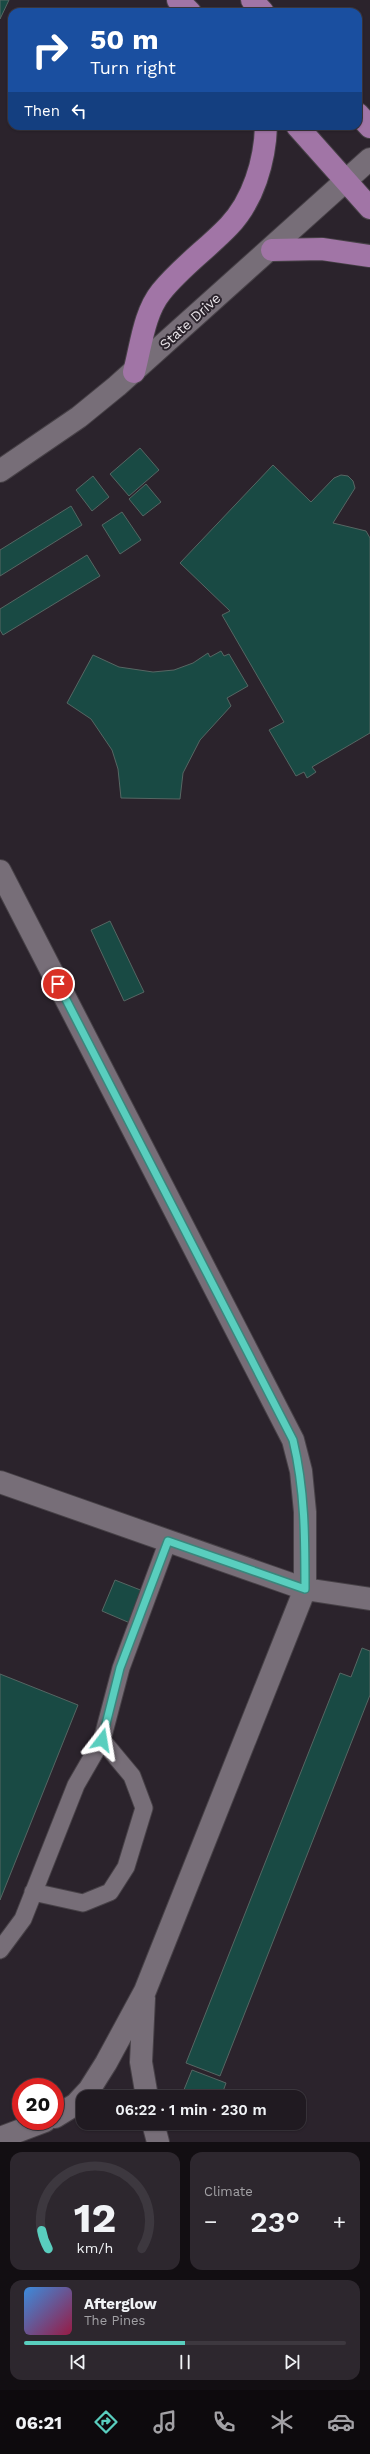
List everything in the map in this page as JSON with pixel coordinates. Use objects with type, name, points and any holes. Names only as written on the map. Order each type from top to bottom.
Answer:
[{"type":"main road","points":[[178,0],[186,8]]},
{"type":"main road","points":[[252,0],[259,8]]},
{"type":"main road","points":[[362,118],[370,127]]},
{"type":"main road","points":[[134,372],[150,311],[160,292],[230,225],[248,198],[258,176],[265,130]]},
{"type":"main road","points":[[301,130],[370,208]]},
{"type":"main road","points":[[272,250],[322,249],[370,256]]},
{"type":"street","name":"State Drive","points":[[0,471],[79,417],[134,372],[272,250],[370,158]]},
{"type":"street","points":[[0,871],[293,1440],[301,1471],[305,1512],[305,1589],[144,1991],[106,2063],[88,2090],[76,2104],[64,2111]]},
{"type":"street","points":[[0,1482],[305,1589],[370,1599]]},
{"type":"street","points":[[144,1991],[141,2062],[146,2090]]},
{"type":"street","points":[[0,2138],[21,2130]]},
{"type":"street","points":[[155,2130],[158,2142]]},
{"type":"lane","points":[[0,1950],[23,1920],[76,1785],[102,1740],[120,1668],[168,1541]]},
{"type":"lane","points":[[33,1892],[83,1903],[110,1892],[126,1867],[144,1808],[132,1776],[102,1740]]},
{"type":"building","points":[[0,0],[9,0],[0,19]]},
{"type":"building","points":[[140,448],[159,470],[129,496],[110,474]]},
{"type":"building","points":[[273,465],[311,502],[334,478],[341,475],[348,476],[353,481],[355,488],[333,523],[366,531],[370,538],[370,733],[312,767],[316,772],[307,778],[304,772],[296,776],[269,730],[284,722],[222,615],[230,611],[180,563]]},
{"type":"building","points":[[93,476],[109,497],[92,511],[76,490]]},
{"type":"building","points":[[146,484],[161,502],[143,516],[129,499]]},
{"type":"building","points":[[71,506],[82,525],[0,576],[0,550]]},
{"type":"building","points":[[122,512],[141,540],[120,554],[102,525]]},
{"type":"building","points":[[87,555],[100,576],[3,635],[0,630],[0,609]]},
{"type":"building","points":[[221,651],[224,656],[229,654],[248,686],[227,698],[231,706],[200,740],[183,773],[180,799],[121,798],[118,769],[112,750],[91,719],[67,703],[93,655],[119,667],[153,672],[174,670],[193,663],[208,653],[210,657]]},
{"type":"building","points":[[110,921],[144,992],[124,1001],[91,930]]},
{"type":"building","points":[[115,1580],[143,1591],[130,1623],[102,1611]]},
{"type":"building","points":[[362,1648],[370,1651],[370,1695],[220,2076],[186,2063],[340,1673],[351,1677]]},
{"type":"building","points":[[0,1674],[78,1705],[0,1900]]},
{"type":"building","points":[[192,2070],[226,2083],[224,2090],[184,2090]]},
{"type":"route","points":[[58,984],[293,1440],[301,1471],[305,1512],[305,1589],[168,1541],[156,1578],[120,1668],[102,1740]]}]
